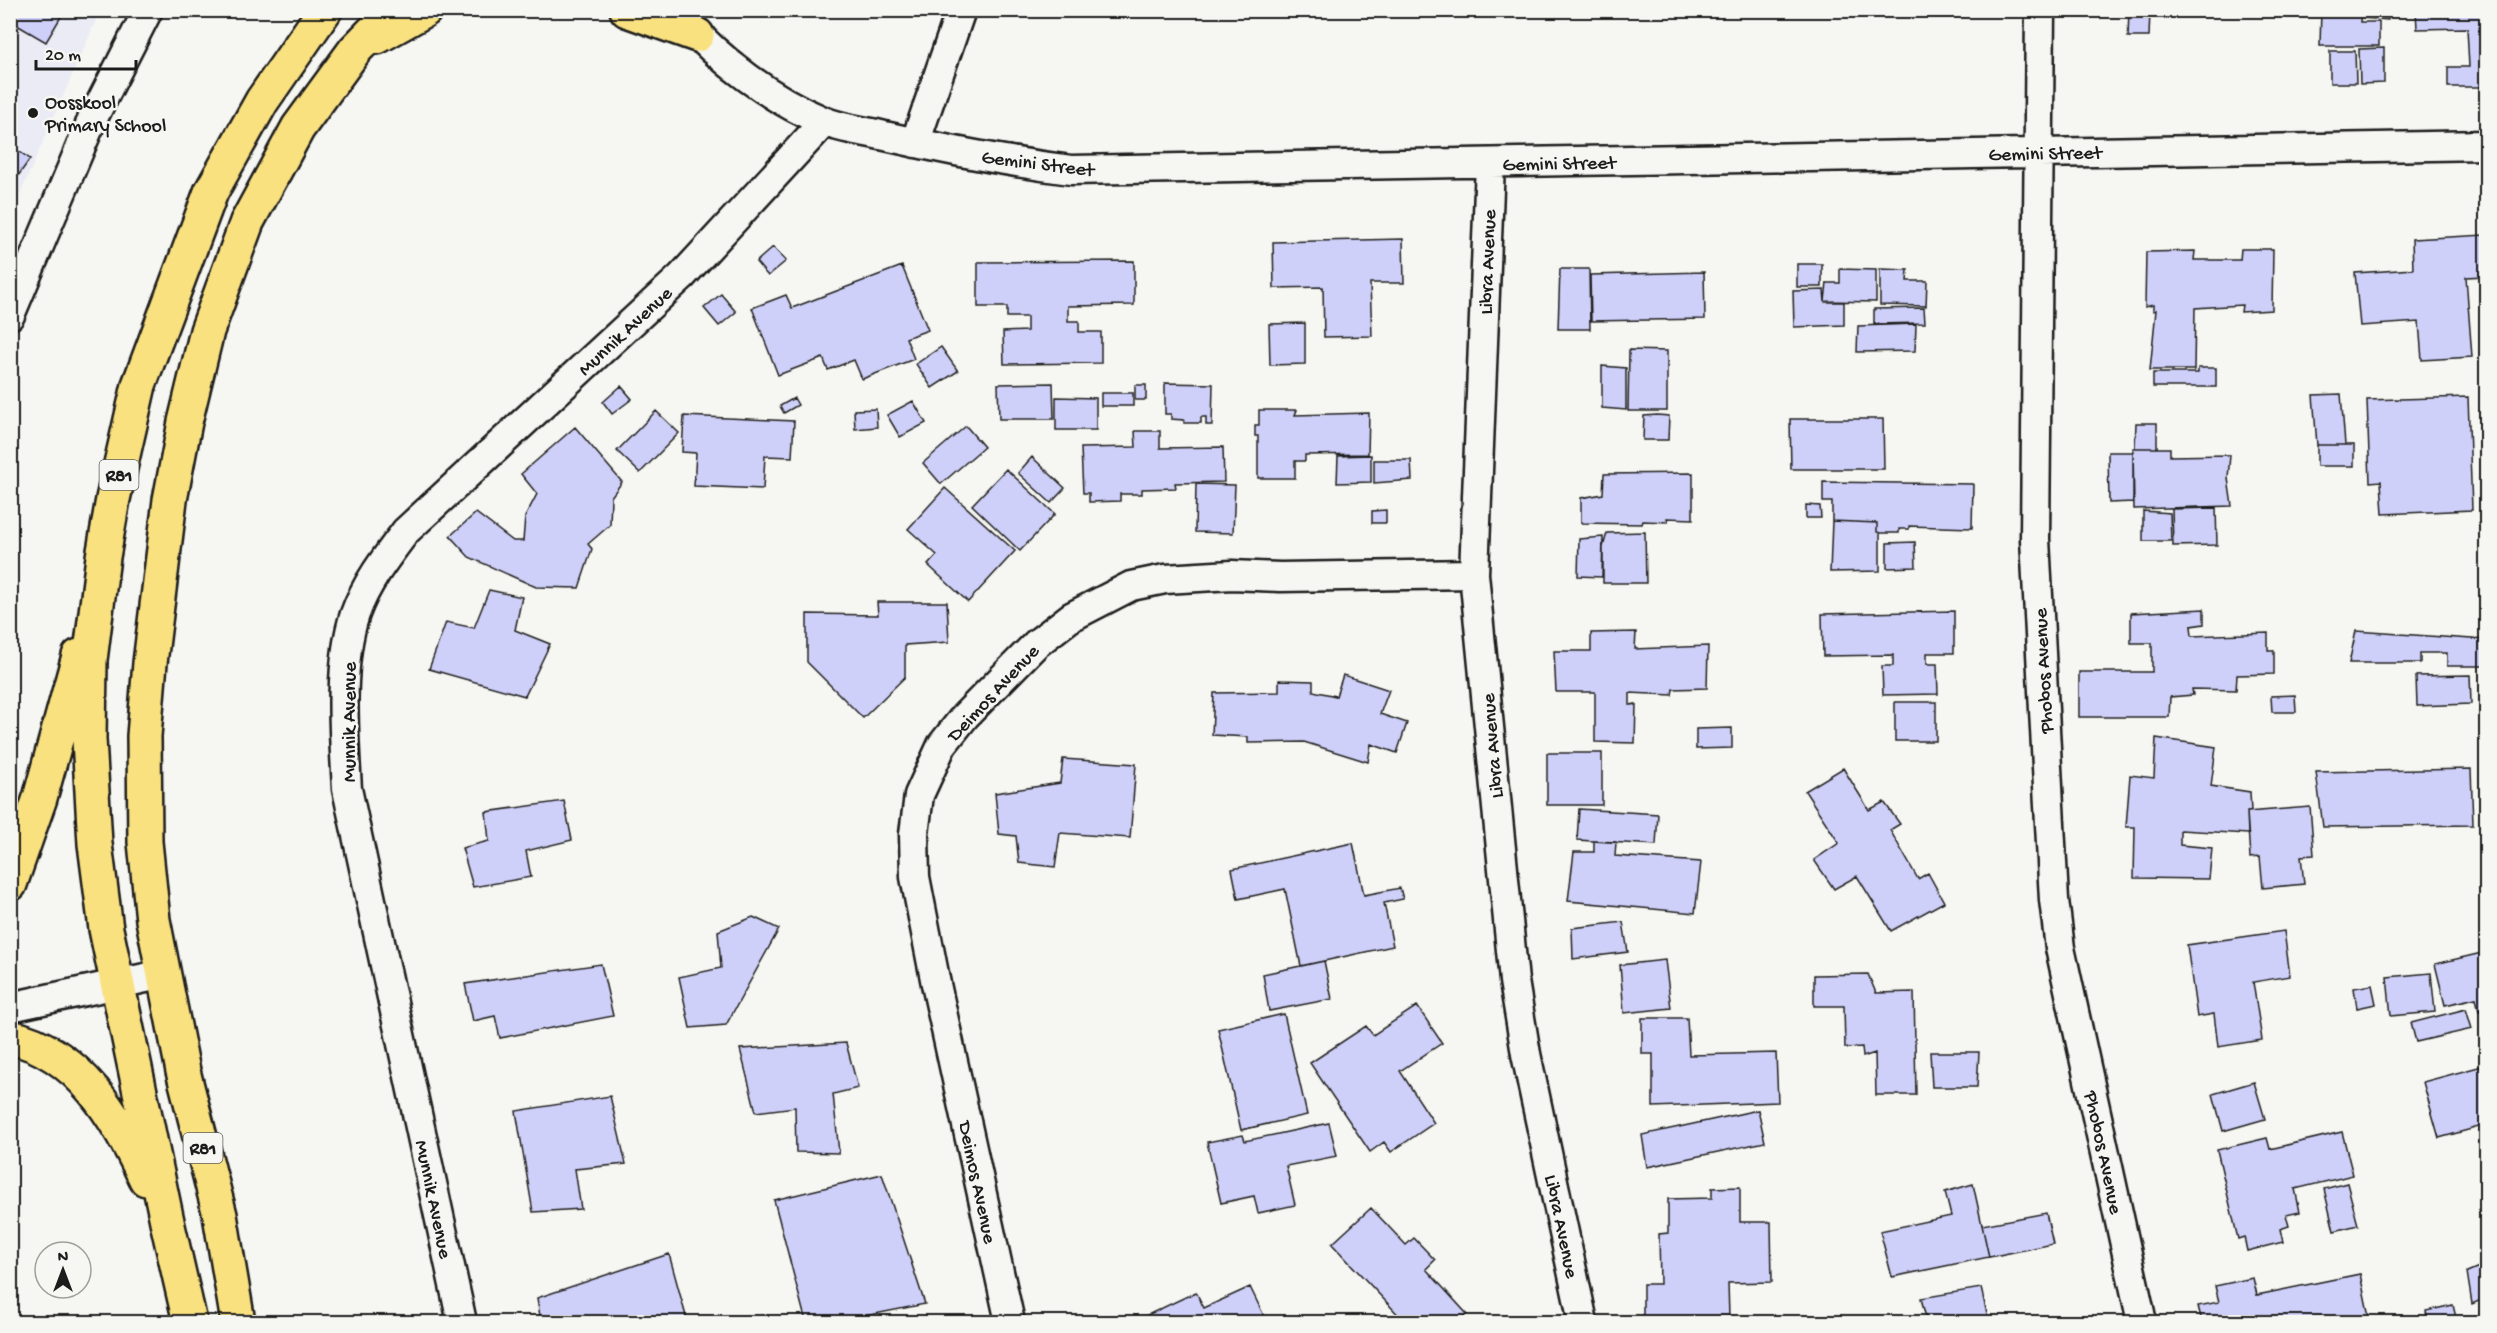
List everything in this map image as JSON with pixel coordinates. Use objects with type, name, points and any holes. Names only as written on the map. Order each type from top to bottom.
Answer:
[{"type":"main road","name":"R81","points":[[190,1323],[106,929],[95,844],[89,740],[90,660],[99,582],[113,499],[139,385],[211,192],[262,101],[325,10]]},
{"type":"main road","name":"R81","points":[[238,1323],[220,1215],[183,1071],[153,920],[145,842],[144,736],[150,663],[170,500],[185,422],[207,331],[247,222],[298,128],[355,50],[394,10]]},
{"type":"main road","points":[[355,50],[425,10]]},
{"type":"main road","points":[[627,10],[697,35]]},
{"type":"main road","points":[[10,884],[40,798],[99,582]]},
{"type":"main road","points":[[10,1037],[26,1040],[56,1056],[80,1075],[108,1109],[129,1143],[168,1226]]},
{"type":"street","points":[[10,315],[92,120],[148,10]]},
{"type":"street","name":"Gemini Street","points":[[676,10],[697,35],[748,77],[783,100],[824,122],[1028,165],[1071,170],[2487,145]]},
{"type":"street","points":[[915,143],[961,10]]},
{"type":"street","name":"Phobos Avenue","points":[[2040,10],[2035,539],[2054,900],[2060,948],[2142,1323]]},
{"type":"street","name":"Munnik Avenue","points":[[462,1323],[347,789],[344,736],[346,662],[355,614],[379,567],[406,531],[682,276],[824,122]]},
{"type":"street","name":"Libra Avenue","points":[[1490,163],[1474,574],[1514,981],[1526,1054],[1583,1323]]},
{"type":"street","name":"Deimos Avenue","points":[[1010,1323],[915,877],[914,834],[919,795],[942,745],[965,716],[1036,644],[1071,617],[1131,586],[1165,579],[1232,574],[1280,577],[1474,574]]},
{"type":"street","points":[[10,1007],[164,974]]},
{"type":"shaded area","name":"Oosskool Primary School","points":[[11,11],[100,11],[11,215]]},
{"type":"building","points":[[10,10],[65,10],[46,42],[10,21]]},
{"type":"building","points":[[2129,10],[2150,10],[2149,37],[2128,37]]},
{"type":"building","points":[[2321,10],[2361,10],[2360,22],[2379,22],[2379,46],[2320,46]]},
{"type":"building","points":[[2364,10],[2388,10],[2388,20],[2364,18]]},
{"type":"building","points":[[2416,10],[2486,10],[2486,87],[2448,87],[2448,67],[2469,67],[2467,28],[2417,29]]},
{"type":"building","points":[[2384,48],[2384,83],[2360,84],[2359,49]]},
{"type":"building","points":[[2330,51],[2355,51],[2356,83],[2330,83]]},
{"type":"building","points":[[11,146],[30,159],[11,186],[10,185]]},
{"type":"building","points":[[2486,235],[2486,276],[2466,277],[2472,357],[2422,360],[2419,322],[2360,326],[2355,273],[2413,269],[2412,239]]},
{"type":"building","points":[[1403,239],[1404,283],[1370,283],[1372,336],[1324,337],[1323,287],[1274,288],[1273,242]]},
{"type":"building","points":[[773,247],[786,261],[768,276],[756,262]]},
{"type":"building","points":[[2241,249],[2273,249],[2272,310],[2241,312],[2242,305],[2195,308],[2194,370],[2150,370],[2156,310],[2153,311],[2153,305],[2145,307],[2146,252],[2195,251],[2194,260],[2240,260]]},
{"type":"building","points":[[1134,261],[1134,305],[1068,306],[1068,321],[1079,321],[1079,332],[1101,332],[1101,363],[1004,364],[1003,332],[1027,331],[1027,317],[1007,317],[1007,307],[978,307],[978,262]]},
{"type":"building","points":[[1797,264],[1822,264],[1822,287],[1797,287]]},
{"type":"building","points":[[902,266],[928,330],[906,338],[914,359],[862,379],[854,360],[828,370],[823,358],[778,375],[752,308],[786,295],[792,308]]},
{"type":"building","points":[[1560,269],[1589,269],[1590,329],[1558,329]]},
{"type":"building","points":[[1840,269],[1876,270],[1876,302],[1825,301],[1827,283],[1840,283]]},
{"type":"building","points":[[1880,269],[1908,270],[1907,281],[1927,281],[1926,306],[1880,305]]},
{"type":"building","points":[[1704,272],[1705,319],[1591,321],[1590,275]]},
{"type":"building","points":[[1824,290],[1825,302],[1844,302],[1844,325],[1794,327],[1793,291]]},
{"type":"building","points":[[721,294],[736,312],[719,326],[704,308]]},
{"type":"building","points":[[1924,308],[1925,323],[1874,324],[1874,309]]},
{"type":"building","points":[[1305,323],[1305,364],[1270,365],[1269,324]]},
{"type":"building","points":[[1916,324],[1915,351],[1857,352],[1858,326]]},
{"type":"building","points":[[941,347],[958,371],[932,388],[916,364]]},
{"type":"building","points":[[1629,350],[1667,351],[1667,411],[1628,411]]},
{"type":"building","points":[[1602,366],[1626,368],[1626,410],[1602,408]]},
{"type":"building","points":[[2198,368],[2216,368],[2216,387],[2153,387],[2153,373],[2198,373]]},
{"type":"building","points":[[1053,383],[1054,419],[999,419],[998,384]]},
{"type":"building","points":[[1165,383],[1213,384],[1212,425],[1206,425],[1206,417],[1201,417],[1201,423],[1184,423],[1184,420],[1171,419],[1171,414],[1165,414]]},
{"type":"building","points":[[1135,385],[1146,385],[1146,400],[1135,400]]},
{"type":"building","points":[[621,386],[632,399],[612,414],[603,402]]},
{"type":"building","points":[[1101,393],[1133,393],[1133,406],[1101,406]]},
{"type":"building","points":[[2341,394],[2345,445],[2317,445],[2313,395]]},
{"type":"building","points":[[1056,397],[1096,398],[1096,430],[1056,430]]},
{"type":"building","points":[[2468,397],[2472,510],[2383,514],[2381,481],[2370,482],[2367,400]]},
{"type":"building","points":[[794,398],[798,405],[784,413],[780,406]]},
{"type":"building","points":[[913,401],[926,423],[900,437],[887,415]]},
{"type":"building","points":[[876,409],[877,427],[855,429],[854,410]]},
{"type":"building","points":[[1259,410],[1297,410],[1295,415],[1369,413],[1368,454],[1305,455],[1305,461],[1295,461],[1295,478],[1258,478],[1258,436],[1255,436],[1255,425],[1259,425]]},
{"type":"building","points":[[656,411],[679,433],[640,473],[617,451]]},
{"type":"building","points":[[684,416],[794,421],[792,457],[765,456],[763,489],[694,486],[696,453],[682,452]]},
{"type":"building","points":[[1644,416],[1669,416],[1668,440],[1643,440]]},
{"type":"building","points":[[1790,419],[1883,419],[1884,469],[1791,469]]},
{"type":"building","points":[[2136,423],[2157,423],[2157,448],[2135,448]]},
{"type":"building","points":[[966,426],[984,447],[941,484],[923,463]]},
{"type":"building","points":[[575,427],[622,482],[611,497],[610,525],[588,544],[592,549],[579,588],[536,587],[469,557],[450,536],[476,513],[513,541],[523,541],[525,517],[537,494],[521,474]]},
{"type":"building","points":[[1135,431],[1160,431],[1160,448],[1223,447],[1224,482],[1175,483],[1176,488],[1142,489],[1142,494],[1120,494],[1120,501],[1089,502],[1089,493],[1083,493],[1081,448],[1136,447]]},
{"type":"building","points":[[2317,445],[2354,445],[2354,466],[2317,466]]},
{"type":"building","points":[[2133,448],[2170,448],[2170,456],[2230,455],[2228,478],[2232,506],[2134,509]]},
{"type":"building","points":[[2108,452],[2133,452],[2133,502],[2109,503]]},
{"type":"building","points":[[1371,455],[1371,482],[1337,483],[1338,456]]},
{"type":"building","points":[[1032,457],[1065,488],[1051,503],[1018,473]]},
{"type":"building","points":[[1374,460],[1411,460],[1412,480],[1374,483]]},
{"type":"building","points":[[1006,469],[1055,514],[1020,551],[972,505]]},
{"type":"building","points":[[1693,473],[1693,519],[1667,518],[1668,522],[1643,521],[1642,524],[1581,523],[1581,498],[1603,494],[1604,474]]},
{"type":"building","points":[[1823,482],[1973,484],[1972,528],[1909,526],[1909,529],[1899,529],[1899,533],[1880,533],[1877,532],[1877,523],[1832,521],[1832,502],[1823,502]]},
{"type":"building","points":[[1196,484],[1235,485],[1233,533],[1195,532]]},
{"type":"building","points":[[945,488],[1015,551],[968,602],[928,565],[937,555],[908,529]]},
{"type":"building","points":[[1806,505],[1820,506],[1821,518],[1806,518]]},
{"type":"building","points":[[2216,508],[2217,545],[2173,546],[2172,509]]},
{"type":"building","points":[[1386,510],[1386,523],[1372,523],[1372,511]]},
{"type":"building","points":[[2143,511],[2170,513],[2171,541],[2143,541]]},
{"type":"building","points":[[1832,521],[1877,523],[1877,532],[1880,533],[1880,571],[1830,572]]},
{"type":"building","points":[[1645,532],[1646,583],[1603,583],[1603,547],[1607,533]]},
{"type":"building","points":[[1603,537],[1602,577],[1578,576],[1579,539]]},
{"type":"building","points":[[1915,542],[1916,567],[1887,568],[1887,543]]},
{"type":"building","points":[[489,590],[522,597],[515,630],[550,644],[525,696],[429,669],[446,622],[474,628]]},
{"type":"building","points":[[877,602],[947,602],[949,642],[905,645],[905,677],[863,718],[807,662],[807,614],[878,615]]},
{"type":"building","points":[[2204,609],[2204,624],[2191,626],[2192,636],[2268,633],[2268,650],[2274,650],[2274,674],[2237,675],[2236,690],[2192,689],[2193,695],[2170,697],[2169,717],[2079,717],[2079,672],[2152,672],[2152,643],[2131,643],[2131,613]]},
{"type":"building","points":[[1954,611],[1954,653],[1927,653],[1927,664],[1937,664],[1938,694],[1883,695],[1882,666],[1893,666],[1893,655],[1823,656],[1822,614]]},
{"type":"building","points":[[2356,631],[2486,640],[2486,666],[2447,666],[2447,653],[2420,653],[2420,663],[2349,663]]},
{"type":"building","points":[[1636,632],[1635,649],[1708,646],[1707,688],[1673,689],[1672,695],[1630,693],[1630,705],[1636,704],[1635,743],[1595,742],[1595,692],[1556,692],[1554,651],[1591,651],[1591,633]]},
{"type":"building","points":[[1343,675],[1389,690],[1380,714],[1407,723],[1397,753],[1371,744],[1368,762],[1304,742],[1248,743],[1248,737],[1212,735],[1214,693],[1279,692],[1279,680],[1313,681],[1313,691],[1336,696]]},
{"type":"building","points":[[2470,675],[2471,704],[2417,706],[2416,676]]},
{"type":"building","points":[[2295,695],[2296,712],[2272,712],[2271,696]]},
{"type":"building","points":[[1895,702],[1936,702],[1936,741],[1895,741]]},
{"type":"building","points":[[1732,728],[1732,748],[1696,749],[1696,729]]},
{"type":"building","points":[[2156,738],[2216,747],[2211,786],[2250,792],[2251,812],[2247,812],[2248,834],[2180,830],[2180,845],[2212,848],[2209,879],[2134,878],[2135,827],[2126,827],[2130,775],[2154,778]]},
{"type":"building","points":[[1547,753],[1602,753],[1602,805],[1547,805]]},
{"type":"building","points":[[1063,759],[1136,764],[1130,838],[1060,833],[1055,867],[1019,863],[1016,836],[999,834],[995,793],[1060,783]]},
{"type":"building","points":[[1843,768],[1869,810],[1884,802],[1900,824],[1890,830],[1918,879],[1928,873],[1944,902],[1891,931],[1857,876],[1834,889],[1814,860],[1839,843],[1805,791]]},
{"type":"building","points":[[2471,769],[2473,825],[2323,827],[2316,772]]},
{"type":"building","points":[[564,801],[572,840],[526,851],[531,877],[473,887],[462,848],[489,841],[486,812]]},
{"type":"building","points":[[2310,807],[2314,855],[2301,856],[2304,884],[2263,888],[2260,857],[2250,858],[2247,812]]},
{"type":"building","points":[[1579,809],[1658,814],[1656,845],[1577,840]]},
{"type":"building","points":[[1594,841],[1616,842],[1615,856],[1701,862],[1695,913],[1568,901],[1574,852],[1594,852]]},
{"type":"building","points":[[1353,843],[1364,895],[1400,888],[1403,899],[1384,903],[1393,946],[1301,966],[1285,889],[1238,899],[1232,869]]},
{"type":"building","points":[[753,917],[779,929],[726,1025],[690,1028],[679,977],[721,968],[718,931]]},
{"type":"building","points":[[1623,922],[1628,952],[1573,959],[1572,928]]},
{"type":"building","points":[[2284,931],[2290,976],[2253,982],[2262,1040],[2218,1047],[2214,1014],[2197,1017],[2187,945]]},
{"type":"building","points":[[2486,952],[2486,1009],[2479,1011],[2476,998],[2445,1005],[2435,964]]},
{"type":"building","points":[[1665,960],[1671,1008],[1624,1013],[1620,965]]},
{"type":"building","points":[[1324,961],[1332,999],[1269,1011],[1263,974]]},
{"type":"building","points":[[601,964],[613,1016],[500,1038],[495,1016],[473,1021],[465,984]]},
{"type":"building","points":[[2431,973],[2435,1012],[2391,1016],[2387,977]]},
{"type":"building","points":[[1868,974],[1876,993],[1914,992],[1916,1095],[1876,1095],[1875,1053],[1863,1057],[1862,1047],[1845,1048],[1844,1006],[1814,1006],[1814,975]]},
{"type":"building","points":[[2372,985],[2376,1004],[2357,1008],[2354,988]]},
{"type":"building","points":[[1417,1006],[1442,1043],[1400,1071],[1434,1123],[1391,1152],[1384,1142],[1370,1152],[1310,1063],[1366,1026],[1373,1035]]},
{"type":"building","points":[[2466,1009],[2472,1029],[2416,1042],[2411,1023]]},
{"type":"building","points":[[1284,1014],[1307,1115],[1241,1130],[1218,1029]]},
{"type":"building","points":[[1642,1018],[1687,1018],[1689,1055],[1776,1053],[1778,1102],[1653,1107],[1653,1054],[1642,1054]]},
{"type":"building","points":[[846,1043],[858,1088],[833,1094],[839,1153],[796,1152],[795,1107],[756,1112],[740,1049]]},
{"type":"building","points":[[1930,1052],[1979,1052],[1977,1087],[1932,1087]]},
{"type":"building","points":[[2486,1065],[2486,1125],[2439,1138],[2423,1082]]},
{"type":"building","points":[[2254,1082],[2265,1119],[2223,1131],[2213,1094]]},
{"type":"building","points":[[610,1096],[626,1164],[575,1169],[581,1209],[533,1212],[516,1111]]},
{"type":"building","points":[[1758,1110],[1765,1142],[1647,1167],[1642,1135]]},
{"type":"building","points":[[1329,1123],[1337,1156],[1286,1166],[1295,1205],[1258,1213],[1254,1196],[1221,1203],[1207,1142],[1243,1135],[1245,1141]]},
{"type":"building","points":[[2342,1132],[2353,1175],[2295,1189],[2300,1212],[2286,1215],[2289,1226],[2280,1229],[2283,1242],[2247,1251],[2244,1237],[2238,1239],[2217,1150],[2267,1138],[2270,1149]]},
{"type":"building","points":[[882,1174],[925,1304],[835,1322],[806,1322],[774,1200]]},
{"type":"building","points":[[2347,1183],[2358,1225],[2334,1231],[2324,1189]]},
{"type":"building","points":[[1973,1184],[1989,1257],[1892,1277],[1880,1231],[1951,1216],[1945,1192]]},
{"type":"building","points":[[1740,1187],[1740,1222],[1771,1222],[1772,1282],[1728,1283],[1729,1317],[1683,1317],[1683,1322],[1643,1322],[1643,1284],[1660,1284],[1659,1234],[1668,1233],[1668,1199],[1712,1198],[1712,1188]]},
{"type":"building","points":[[1371,1208],[1406,1245],[1414,1238],[1435,1260],[1426,1269],[1467,1314],[1457,1322],[1405,1322],[1332,1244]]},
{"type":"building","points":[[2046,1213],[2053,1244],[1989,1257],[1982,1225]]},
{"type":"building","points":[[669,1254],[687,1320],[677,1322],[541,1322],[537,1298]]},
{"type":"building","points":[[2486,1264],[2486,1298],[2472,1304],[2467,1272]]},
{"type":"building","points":[[2360,1274],[2370,1322],[2202,1322],[2198,1306],[2219,1302],[2215,1286],[2253,1278],[2257,1295]]},
{"type":"building","points":[[1250,1287],[1267,1322],[1143,1322],[1141,1318],[1196,1292],[1204,1308]]},
{"type":"building","points":[[1981,1288],[1988,1318],[1967,1322],[1927,1322],[1921,1298]]},
{"type":"building","points":[[2453,1305],[2457,1322],[2428,1322],[2426,1311]]},
{"type":"place","name":"Oosskool Primary School","points":[[33,113]]}]
